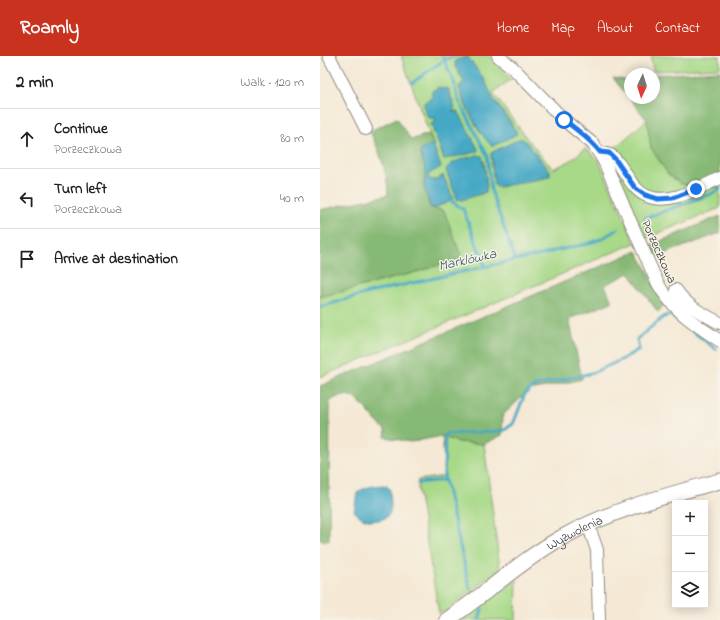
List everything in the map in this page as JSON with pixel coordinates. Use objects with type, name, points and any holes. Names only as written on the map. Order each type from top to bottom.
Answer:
[{"type":"main road","name":"Wyzwolenia","points":[[447,620],[531,557],[559,539],[588,524],[642,502],[720,481]]},
{"type":"street","points":[[329,56],[366,129]]},
{"type":"street","name":"Porzeczkowa","points":[[498,56],[511,61],[564,120],[583,134],[600,152],[663,293],[680,313],[720,341]]},
{"type":"street","name":"Porzeczkowa","points":[[600,152],[609,153],[615,159],[635,188],[645,195],[658,199],[673,198],[720,178]]},
{"type":"street","points":[[676,290],[692,307],[720,323]]},
{"type":"street","points":[[588,524],[597,550],[599,620]]},
{"type":"green space","points":[[401,56],[490,56],[511,79],[493,93],[528,140],[553,169],[570,161],[586,148],[599,161],[635,243],[320,377],[320,297],[413,273],[444,211],[434,208],[446,203],[443,175],[435,180],[428,178],[429,174],[438,167],[434,146]],"holes":[[[468,57],[485,81],[494,100],[511,122],[516,134],[493,146],[482,135],[463,100],[459,86],[464,82],[455,66],[455,62]],[[439,87],[449,92],[453,102],[453,111],[458,111],[477,149],[476,152],[444,159],[431,124],[436,121],[435,117],[429,118],[424,104],[432,98],[432,91]],[[519,139],[523,139],[547,167],[550,172],[550,176],[498,187],[493,177],[491,153]],[[484,161],[487,187],[482,194],[457,199],[446,170]]]},
{"type":"green space","points":[[651,56],[720,56],[720,68],[660,71],[660,68],[653,68]]},
{"type":"green space","points":[[720,71],[720,187],[681,184],[668,174],[651,148],[647,120],[634,104],[660,104],[660,75]]},
{"type":"green space","points":[[613,78],[624,80],[624,92]]},
{"type":"green space","points":[[397,118],[411,140],[429,134],[433,144],[422,149],[420,152],[426,171],[424,182],[429,205],[431,208],[444,211],[462,258],[413,273],[320,297],[320,210],[388,195],[385,170],[370,131]]},
{"type":"green space","points":[[647,120],[651,148],[703,186],[720,187],[720,208],[644,239],[612,161],[611,151]]},
{"type":"green space","points":[[720,216],[720,233],[653,258],[647,247]]},
{"type":"green space","points":[[637,251],[665,303],[658,312],[629,273],[605,285],[612,302],[569,319],[582,379],[529,390],[503,415],[502,435],[484,444],[458,442],[442,436],[411,442],[385,437],[386,430],[356,399],[345,395],[339,396],[330,401],[329,541],[320,540],[320,386]]},
{"type":"green space","points":[[442,436],[458,442],[484,444],[500,569],[445,612],[439,613],[418,490],[418,480],[445,476]]},
{"type":"green space","points":[[517,580],[516,620],[461,620]]},
{"type":"water","points":[[468,57],[485,81],[494,100],[517,134],[493,146],[483,136],[478,128],[468,109],[459,86],[464,82],[456,68],[455,63],[456,60]]},
{"type":"water","points":[[439,87],[441,89],[449,89],[455,107],[453,110],[454,112],[458,111],[478,149],[477,152],[444,159],[431,124],[436,121],[435,118],[429,118],[424,104],[432,98],[432,91]]},
{"type":"water","points":[[519,139],[523,139],[527,143],[550,171],[549,177],[498,187],[494,185],[491,153]]},
{"type":"water","points":[[433,144],[441,167],[429,174],[428,178],[435,180],[443,175],[453,198],[451,201],[431,208],[424,188],[426,171],[420,152],[422,149]]},
{"type":"water","points":[[478,155],[482,156],[485,169],[486,192],[462,200],[457,199],[446,170],[455,162],[464,158]]},
{"type":"water","points":[[384,485],[390,489],[391,510],[389,515],[379,520],[368,520],[362,518],[354,512],[357,493],[366,488]]},
{"type":"waterway","points":[[443,56],[454,82],[458,99],[487,155],[491,190],[515,260]]},
{"type":"waterway","points":[[412,83],[444,60],[456,56]]},
{"type":"waterway","name":"Marklówka","points":[[645,218],[709,195],[720,189]]},
{"type":"waterway","points":[[451,201],[463,209],[485,266]]},
{"type":"waterway","name":"Marklówka","points":[[320,307],[368,293],[587,244],[601,239],[618,229]]},
{"type":"waterway","points":[[470,589],[444,476],[445,434],[503,431],[513,424],[525,394],[534,386],[592,373],[621,360],[639,349],[637,339],[665,316],[671,315],[716,349]]},
{"type":"waterway","points":[[418,483],[445,480]]},
{"type":"waterway","points":[[479,620],[482,609]]},
{"type":"route","points":[[564,120],[583,134],[600,152],[609,153],[615,159],[635,188],[645,195],[658,199],[673,198],[696,189]]}]
